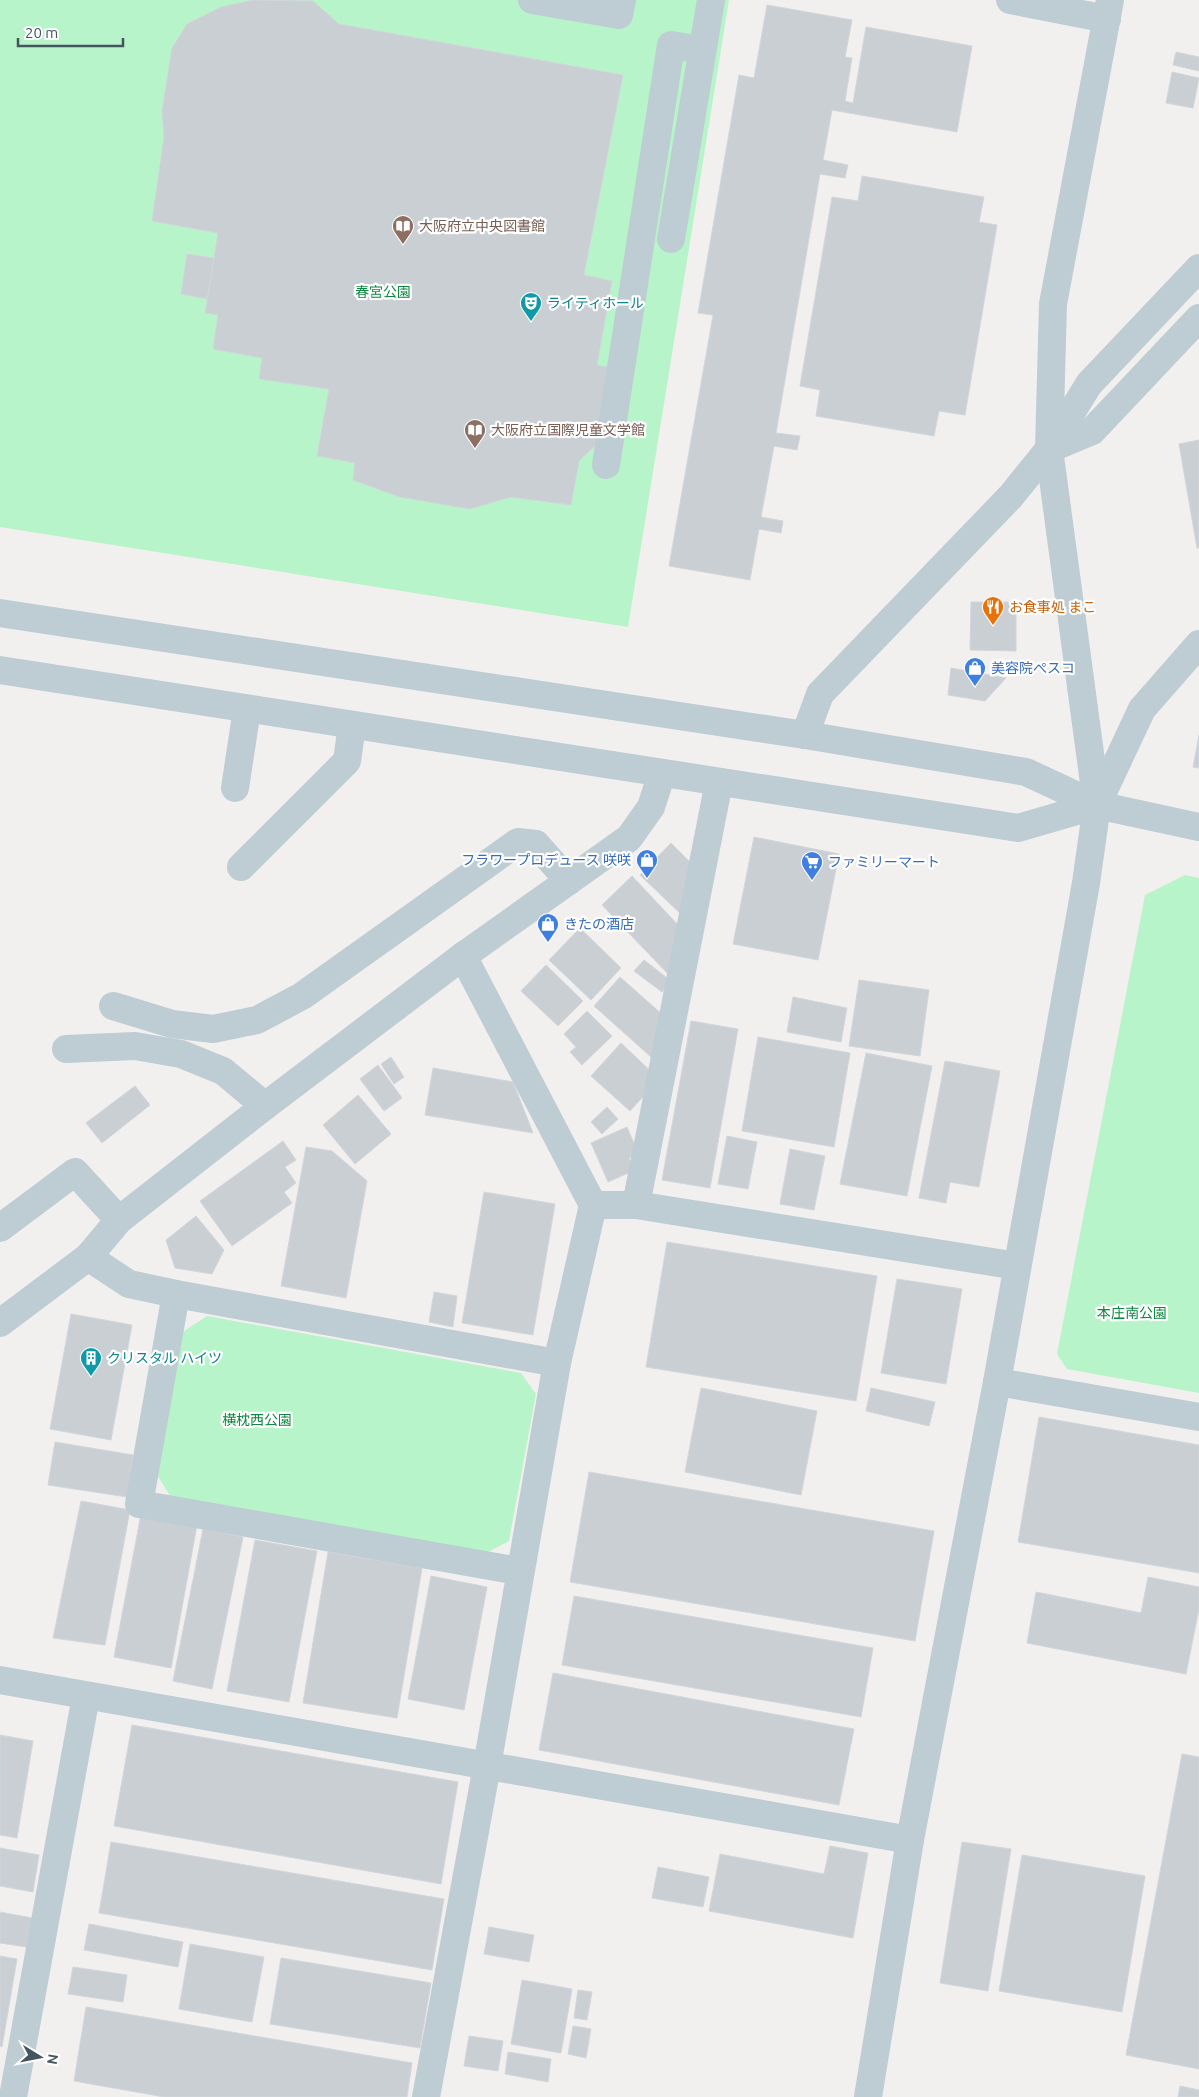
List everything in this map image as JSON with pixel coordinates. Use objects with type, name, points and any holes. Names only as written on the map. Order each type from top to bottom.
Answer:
[{"type":"street","points":[[532,0],[620,15],[622,0]]},
{"type":"street","points":[[671,239],[711,0]]},
{"type":"street","points":[[868,2097],[910,1840],[997,1382],[1086,883],[1097,805],[1049,450],[1053,304],[1108,9],[1010,0]]},
{"type":"street","points":[[606,465],[671,45],[702,50]]},
{"type":"street","points":[[805,735],[820,694],[1011,496],[1049,450],[1090,384],[1199,268]]},
{"type":"street","points":[[1049,450],[1092,431],[1199,318]]},
{"type":"street","points":[[0,613],[805,735],[1026,772],[1097,805],[1199,827]]},
{"type":"street","points":[[0,670],[1018,828],[1097,805],[1142,709],[1199,644]]},
{"type":"street","points":[[235,788],[247,709]]},
{"type":"street","points":[[241,867],[347,761],[352,725]]},
{"type":"street","points":[[0,1323],[88,1257],[119,1220],[265,1106],[464,956],[629,838],[651,807],[662,773]]},
{"type":"street","points":[[636,1205],[719,782]]},
{"type":"street","points":[[113,1006],[172,1024],[213,1029],[257,1020],[302,996],[518,842],[536,844],[569,881]]},
{"type":"street","points":[[426,2097],[487,1766],[519,1572],[557,1362],[593,1205],[464,956]]},
{"type":"street","points":[[66,1049],[135,1046],[181,1054],[223,1071],[265,1106]]},
{"type":"street","points":[[0,1228],[75,1172],[119,1220]]},
{"type":"street","points":[[593,1205],[636,1205],[1017,1266]]},
{"type":"street","points":[[88,1257],[129,1284],[557,1362]]},
{"type":"street","points":[[176,1294],[139,1504],[519,1572]]},
{"type":"street","points":[[997,1382],[1199,1417]]},
{"type":"street","points":[[0,1680],[910,1840]]},
{"type":"street","points":[[13,2097],[86,1696]]},
{"type":"green space","name":"春宮公園","points":[[0,0],[729,0],[628,627],[0,527]]},
{"type":"green space","name":"本庄南公園","points":[[1185,875],[1199,878],[1199,1393],[1067,1369],[1057,1354],[1145,895]]},
{"type":"green space","name":"横枕西公園","points":[[207,1316],[521,1373],[536,1394],[509,1541],[484,1554],[172,1499],[154,1470],[178,1335]]},
{"type":"building","name":"大阪府立中央図書館","points":[[252,0],[313,1],[339,24],[623,75],[584,275],[612,281],[597,365],[612,368],[598,443],[579,461],[571,505],[511,497],[470,509],[400,497],[353,480],[355,463],[317,456],[329,389],[259,379],[262,358],[213,349],[218,315],[205,313],[218,233],[152,221],[164,137],[162,111],[172,48],[187,24],[221,7]]},
{"type":"building","points":[[767,5],[852,20],[845,57],[852,58],[845,101],[853,103],[866,27],[972,46],[957,132],[832,110],[823,160],[848,165],[845,178],[820,174],[776,433],[800,436],[797,450],[774,446],[761,517],[783,521],[781,533],[759,529],[750,580],[669,566],[713,315],[698,313],[739,75],[754,78]]},
{"type":"building","points":[[1176,52],[1199,57],[1199,71],[1173,65]]},
{"type":"building","points":[[1172,72],[1199,78],[1193,108],[1166,103]]},
{"type":"building","points":[[862,176],[984,197],[979,222],[997,225],[965,415],[939,411],[934,436],[816,416],[820,390],[800,386],[832,197],[858,201]]},
{"type":"building","points":[[187,254],[214,258],[207,299],[181,294]]},
{"type":"building","points":[[1199,440],[1199,548],[1197,548],[1179,444]]},
{"type":"building","name":"お食事処 まこ","points":[[971,602],[1016,602],[1016,651],[970,650]]},
{"type":"building","points":[[951,668],[1006,678],[985,701],[948,695]]},
{"type":"building","points":[[1199,735],[1199,768],[1193,767]]},
{"type":"building","points":[[754,837],[839,854],[818,960],[733,944]]},
{"type":"building","points":[[671,843],[692,864],[685,918],[640,875]]},
{"type":"building","points":[[632,876],[679,926],[670,976],[602,905]]},
{"type":"building","points":[[580,928],[621,968],[591,1000],[549,960]]},
{"type":"building","points":[[644,960],[671,981],[662,992],[634,971]]},
{"type":"building","points":[[546,965],[583,1001],[558,1026],[521,991]]},
{"type":"building","points":[[620,977],[664,1016],[651,1057],[594,1006]]},
{"type":"building","points":[[859,980],[929,990],[920,1056],[849,1046]]},
{"type":"building","points":[[793,997],[847,1008],[841,1042],[787,1032]]},
{"type":"building","points":[[587,1011],[612,1036],[582,1065],[570,1052],[576,1047],[564,1034]]},
{"type":"building","points":[[691,1021],[738,1029],[710,1188],[662,1180]]},
{"type":"building","points":[[758,1037],[850,1053],[834,1147],[742,1131]]},
{"type":"building","points":[[621,1043],[659,1079],[630,1111],[591,1076]]},
{"type":"building","points":[[866,1053],[932,1066],[907,1196],[840,1184]]},
{"type":"building","points":[[391,1057],[404,1077],[394,1084],[381,1064]]},
{"type":"building","points":[[945,1061],[1000,1071],[979,1187],[950,1182],[946,1203],[919,1198]]},
{"type":"building","points":[[378,1065],[402,1098],[384,1111],[360,1079]]},
{"type":"building","points":[[433,1068],[513,1082],[533,1133],[425,1115]]},
{"type":"building","points":[[135,1086],[150,1105],[102,1143],[86,1123]]},
{"type":"building","points":[[358,1095],[391,1134],[355,1164],[323,1125]]},
{"type":"building","points":[[607,1107],[618,1119],[602,1134],[591,1122]]},
{"type":"building","points":[[627,1127],[638,1153],[629,1158],[635,1170],[608,1182],[591,1143]]},
{"type":"building","points":[[727,1136],[757,1142],[748,1189],[718,1184]]},
{"type":"building","points":[[283,1141],[296,1160],[285,1167],[296,1183],[284,1192],[292,1203],[232,1246],[200,1201]]},
{"type":"building","points":[[306,1147],[332,1151],[367,1181],[346,1298],[281,1286]]},
{"type":"building","points":[[790,1149],[825,1156],[814,1210],[780,1204]]},
{"type":"building","points":[[484,1192],[555,1204],[533,1335],[462,1323]]},
{"type":"building","points":[[196,1216],[224,1250],[212,1274],[175,1268],[166,1240]]},
{"type":"building","points":[[667,1242],[877,1276],[856,1401],[646,1367]]},
{"type":"building","points":[[897,1279],[962,1289],[946,1384],[881,1373]]},
{"type":"building","points":[[434,1292],[457,1296],[453,1327],[429,1322]]},
{"type":"building","name":"クリスタル ハイツ","points":[[71,1314],[132,1325],[111,1440],[50,1429]]},
{"type":"building","points":[[701,1388],[817,1411],[801,1495],[685,1472]]},
{"type":"building","points":[[871,1388],[935,1402],[929,1426],[866,1411]]},
{"type":"building","points":[[1039,1417],[1199,1445],[1199,1573],[1018,1542]]},
{"type":"building","points":[[55,1442],[133,1455],[127,1497],[48,1485]]},
{"type":"building","points":[[589,1472],[934,1531],[915,1641],[570,1582]]},
{"type":"building","points":[[81,1501],[130,1510],[105,1645],[53,1638]]},
{"type":"building","points":[[141,1514],[197,1525],[171,1668],[114,1657]]},
{"type":"building","points":[[203,1529],[243,1537],[212,1689],[173,1681]]},
{"type":"building","points":[[255,1540],[317,1551],[289,1702],[227,1691]]},
{"type":"building","points":[[328,1552],[422,1568],[397,1718],[303,1703]]},
{"type":"building","points":[[431,1576],[487,1587],[464,1710],[408,1699]]},
{"type":"building","points":[[1148,1577],[1199,1587],[1199,1609],[1186,1674],[1027,1643],[1036,1592],[1141,1613]]},
{"type":"building","points":[[574,1596],[873,1648],[861,1717],[562,1665]]},
{"type":"building","points":[[553,1673],[854,1729],[839,1805],[539,1750]]},
{"type":"building","points":[[132,1725],[458,1782],[441,1884],[114,1826]]},
{"type":"building","points":[[0,1735],[33,1741],[17,1838],[0,1835]]},
{"type":"building","points":[[1182,1754],[1199,1757],[1199,2069],[1126,2055]]},
{"type":"building","points":[[111,1842],[444,1899],[432,1970],[99,1913]]},
{"type":"building","points":[[962,1842],[1011,1849],[988,1991],[940,1983]]},
{"type":"building","points":[[830,1846],[868,1853],[853,1938],[709,1911],[720,1854],[824,1874]]},
{"type":"building","points":[[0,1848],[39,1855],[33,1892],[0,1886]]},
{"type":"building","points":[[1022,1855],[1145,1876],[1122,2012],[999,1991]]},
{"type":"building","points":[[658,1867],[709,1877],[703,1907],[652,1898]]},
{"type":"building","points":[[0,1912],[32,1918],[26,1947],[0,1943]]},
{"type":"building","points":[[89,1924],[183,1942],[178,1967],[84,1950]]},
{"type":"building","points":[[489,1927],[534,1935],[529,1962],[484,1954]]},
{"type":"building","points":[[190,1944],[264,1957],[252,2022],[179,2009]]},
{"type":"building","points":[[0,1956],[17,1959],[2,2047],[0,2046]]},
{"type":"building","points":[[281,1958],[431,1983],[420,2048],[270,2024]]},
{"type":"building","points":[[73,1967],[127,1975],[123,2002],[68,1994]]},
{"type":"building","points":[[522,1980],[572,1989],[561,2053],[511,2044]]},
{"type":"building","points":[[578,1990],[592,1992],[587,2020],[574,2018]]},
{"type":"building","points":[[86,2007],[412,2063],[407,2097],[164,2097],[74,2081]]},
{"type":"building","points":[[573,2026],[591,2029],[586,2058],[568,2054]]},
{"type":"building","points":[[469,2036],[503,2041],[498,2071],[464,2066]]},
{"type":"building","points":[[508,2052],[551,2059],[548,2082],[505,2074]]},
{"type":"building","points":[[1180,2086],[1199,2090],[1199,2097],[1178,2097]]},
{"type":"place","name":"大阪府立中央図書館","points":[[403,245]]},
{"type":"place","name":"ライティホール","points":[[531,322]]},
{"type":"place","name":"大阪府立国際児童文学館","points":[[475,449]]},
{"type":"place","name":"お食事処 まこ","points":[[993,626]]},
{"type":"place","name":"美容院ぺスコ","points":[[975,687]]},
{"type":"place","name":"フラワープロデュース 咲咲","points":[[647,879]]},
{"type":"place","name":"ファミリーマート","points":[[812,881]]},
{"type":"place","name":"きたの酒店","points":[[548,943]]},
{"type":"place","name":"クリスタル ハイツ","points":[[91,1377]]}]
